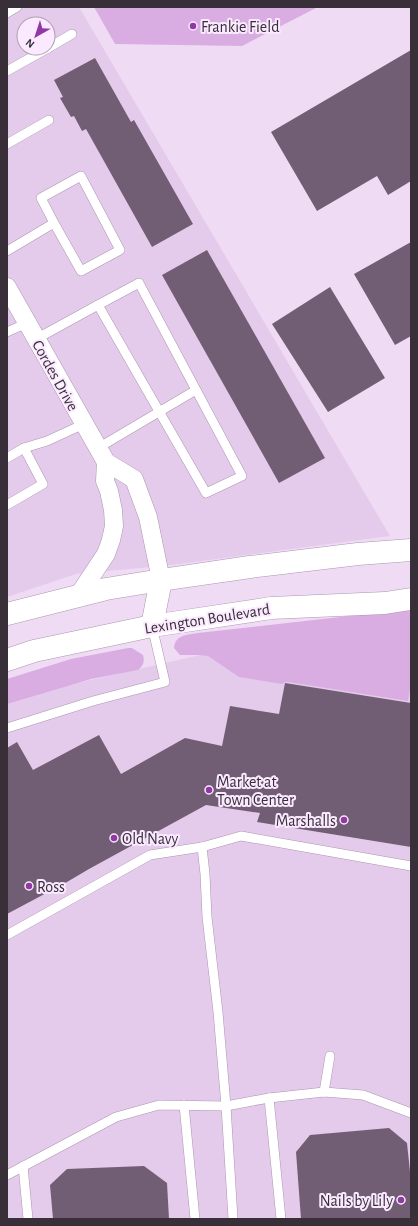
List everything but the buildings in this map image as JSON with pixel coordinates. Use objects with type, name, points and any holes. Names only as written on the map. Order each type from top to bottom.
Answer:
[{"type":"main road","points":[[7,614],[106,589],[161,580],[250,567],[358,554],[411,550]]},
{"type":"main road","points":[[152,626],[161,580]]},
{"type":"main road","name":"Lexington Boulevard","points":[[7,660],[34,651],[152,626],[271,608],[385,603],[411,599]]},
{"type":"street","name":"Cordes Drive","points":[[7,288],[102,455],[134,479],[148,516],[161,580]]},
{"type":"street","points":[[78,596],[106,554],[114,526],[113,510],[109,491],[105,482],[102,455]]},
{"type":"lane","points":[[7,13],[17,7]]},
{"type":"lane","points":[[56,43],[72,34]]},
{"type":"lane","points":[[7,71],[34,56]]},
{"type":"lane","points":[[7,144],[49,120]]},
{"type":"lane","points":[[80,176],[120,250],[81,271],[54,223],[41,198],[80,176]]},
{"type":"lane","points":[[7,251],[54,223]]},
{"type":"lane","points":[[36,339],[98,305],[139,283],[242,476],[206,493],[98,305]]},
{"type":"lane","points":[[7,332],[27,323]]},
{"type":"lane","points":[[102,455],[160,411],[196,390]]},
{"type":"lane","points":[[7,458],[24,448],[47,441],[84,424]]},
{"type":"lane","points":[[7,505],[43,484],[24,448]]},
{"type":"lane","points":[[7,728],[92,701],[164,682],[152,626]]},
{"type":"lane","points":[[7,935],[150,855],[202,847],[241,836],[411,866]]},
{"type":"lane","points":[[202,847],[207,917],[218,1012],[226,1106],[233,1219]]},
{"type":"lane","points":[[324,1092],[330,1056]]},
{"type":"lane","points":[[7,1175],[116,1117],[159,1105],[226,1106],[269,1098],[324,1092],[363,1095],[411,1113]]},
{"type":"lane","points":[[269,1098],[281,1219]]},
{"type":"lane","points":[[184,1105],[195,1219]]},
{"type":"lane","points":[[22,1166],[28,1219]]},
{"type":"shaded area","points":[[7,7],[79,7],[390,536],[172,565],[76,574],[7,597]]},
{"type":"shaded area","name":"Frankie Field","points":[[94,7],[318,7],[242,46],[115,44]]},
{"type":"shaded area","points":[[411,609],[411,683],[408,701],[288,682],[282,684],[239,677],[208,656],[180,655],[174,648],[176,640],[189,634]]},
{"type":"shaded area","points":[[411,611],[411,1219],[7,1219],[7,699],[310,630]]},
{"type":"shaded area","points":[[132,648],[143,655],[143,664],[138,670],[91,679],[7,704],[7,679],[71,659]]},
{"type":"place","name":"Frankie Field","points":[[193,26]]},
{"type":"place","name":"Market at Town Center","points":[[209,790]]},
{"type":"place","name":"Marshalls","points":[[344,820]]},
{"type":"place","name":"Old Navy","points":[[114,838]]},
{"type":"place","name":"Ross","points":[[29,886]]},
{"type":"place","name":"Nails by Lily","points":[[401,1200]]}]
